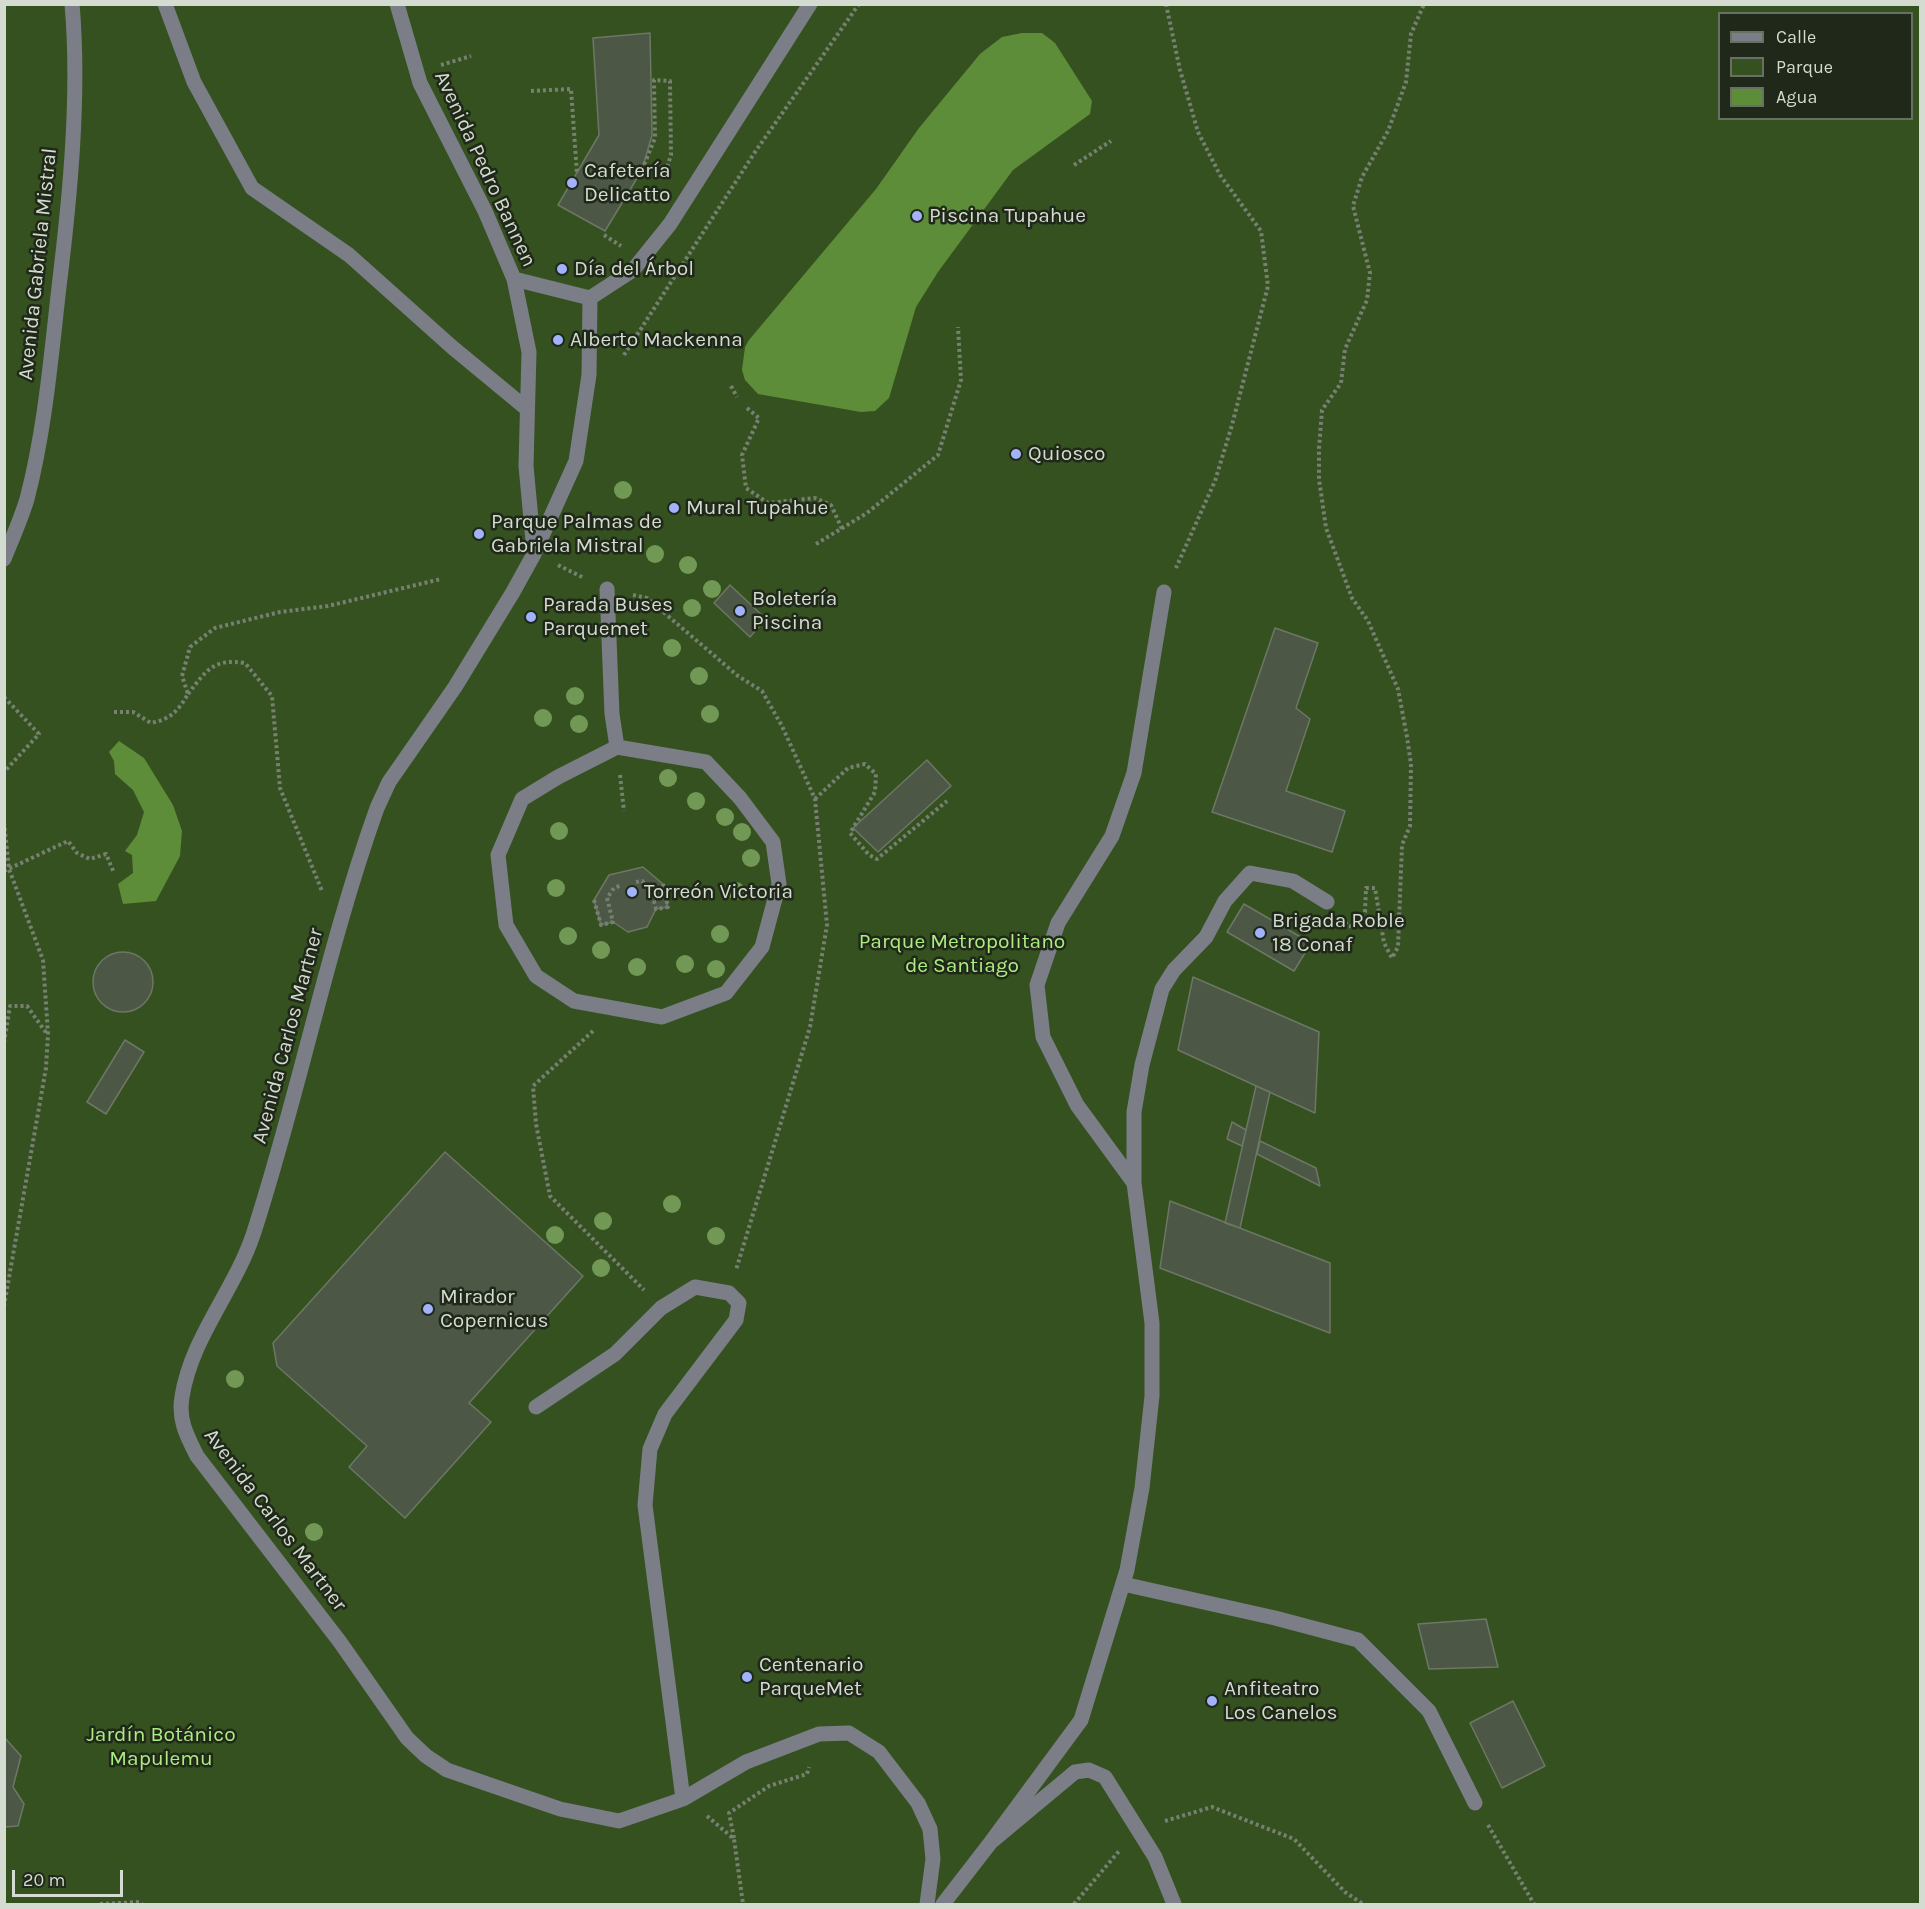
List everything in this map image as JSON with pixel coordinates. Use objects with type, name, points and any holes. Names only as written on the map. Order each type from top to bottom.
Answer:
[{"type":"street","name":"Avenida Gabriela Mistral","points":[[4,559],[26,501],[48,378],[66,232],[74,27],[72,4]]},
{"type":"street","points":[[165,4],[195,82],[252,188],[349,255],[452,347],[527,409]]},
{"type":"street","name":"Avenida Pedro Bannen","points":[[397,4],[420,83],[485,212],[514,279],[529,352],[526,466],[534,554]]},
{"type":"street","points":[[514,279],[590,298],[633,270],[670,224],[810,4]]},
{"type":"street","points":[[534,554],[576,461],[589,375],[590,298]]},
{"type":"street","name":"Avenida Carlos Martner","points":[[534,554],[455,687],[389,782],[367,835],[278,1152],[249,1246],[191,1359],[182,1398],[182,1427],[197,1456],[340,1642],[407,1738],[426,1756],[447,1770],[560,1809],[619,1821],[683,1799],[746,1762],[819,1734],[849,1733],[879,1752],[918,1803],[930,1829],[933,1859],[927,1905]]},
{"type":"street","points":[[607,590],[612,714],[617,747]]},
{"type":"street","points":[[1134,1183],[1077,1105],[1043,1037],[1037,985],[1058,923],[1112,836],[1134,773],[1164,592]]},
{"type":"street","points":[[617,747],[706,762],[740,798],[773,842],[779,884],[762,947],[726,993],[662,1017],[574,1001],[536,976],[506,925],[498,855],[522,799],[558,777],[617,747]]},
{"type":"street","points":[[943,1905],[1082,1720],[1123,1584],[1142,1488],[1152,1396],[1152,1323],[1134,1183],[1134,1112],[1142,1065],[1162,989],[1174,970],[1200,944],[1225,901],[1250,873],[1293,881],[1327,902]]},
{"type":"street","points":[[536,1407],[615,1353],[661,1308],[695,1287],[729,1293],[739,1303],[736,1320],[665,1414],[650,1449],[645,1505],[683,1799]]},
{"type":"street","points":[[1123,1584],[1275,1618],[1358,1640],[1429,1711],[1475,1803]]},
{"type":"street","points":[[991,1842],[1075,1772],[1089,1770],[1105,1777],[1138,1829],[1155,1857],[1174,1905]]},
{"type":"path","points":[[624,355],[755,152],[859,4]]},
{"type":"path","points":[[1164,592],[1215,481],[1268,286],[1261,231],[1220,175],[1198,132],[1180,70],[1166,4]]},
{"type":"path","points":[[1327,902],[1348,927],[1355,927],[1365,912],[1366,888],[1374,888],[1384,943],[1392,958],[1398,947],[1402,845],[1410,826],[1411,764],[1398,689],[1368,621],[1352,598],[1326,528],[1319,479],[1319,448],[1322,410],[1341,383],[1345,349],[1367,300],[1370,273],[1353,206],[1362,177],[1388,131],[1406,82],[1411,34],[1424,4]]},
{"type":"path","points":[[642,170],[655,138],[654,80],[669,81],[671,155],[663,180]]},
{"type":"path","points":[[531,91],[570,89],[577,174]]},
{"type":"path","points":[[1074,165],[1111,141]]},
{"type":"path","points":[[816,544],[867,513],[938,455],[961,380],[958,327]]},
{"type":"path","points":[[731,386],[737,397]]},
{"type":"path","points":[[747,408],[759,418],[742,455],[746,488],[768,503],[808,498],[831,505],[842,529]]},
{"type":"path","points":[[188,694],[182,676],[190,647],[215,628],[280,612],[328,606],[441,579]]},
{"type":"path","points":[[114,712],[133,712],[151,723],[165,720],[178,712],[207,669],[226,660],[245,663],[272,696],[280,788],[339,931]]},
{"type":"path","points":[[4,697],[39,734],[4,772]]},
{"type":"path","points":[[617,747],[624,810]]},
{"type":"path","points":[[815,799],[848,768],[865,764],[876,774],[875,792],[850,833],[869,855],[877,859],[947,801]]},
{"type":"path","points":[[4,822],[7,870],[43,960],[48,1034],[46,1068],[4,1306]]},
{"type":"path","points":[[7,870],[68,841],[77,853],[90,859],[106,854],[114,873]]},
{"type":"path","points":[[636,882],[642,881],[651,890],[656,909],[668,907],[663,884]]},
{"type":"path","points":[[594,900],[601,925],[613,922],[607,898],[614,888],[622,885]]},
{"type":"path","points":[[4,1043],[10,1006],[27,1006],[48,1034]]},
{"type":"path","points":[[618,1009],[533,1086],[536,1124],[550,1196],[661,1308]]},
{"type":"path","points":[[742,1905],[729,1813],[769,1786],[807,1774],[811,1763]]},
{"type":"path","points":[[1475,1803],[1534,1905]]},
{"type":"path","points":[[1074,1905],[1138,1829],[1212,1807],[1294,1839],[1345,1892],[1363,1905]]},
{"type":"path","points":[[698,1819],[709,1816],[734,1839]]},
{"type":"path","points":[[100,1905],[140,1902],[142,1905]]},
{"type":"green space","name":"Parque Metropolitano de Santiago","points":[[5,5],[1920,5],[1920,1904],[5,1904]]},
{"type":"water","name":"Piscina Tupahue","points":[[1022,33],[1042,33],[1055,43],[1092,101],[1090,114],[1013,170],[938,272],[916,307],[889,398],[875,411],[861,412],[758,394],[745,380],[742,370],[745,347],[749,340],[876,189],[919,128],[980,54],[1002,37]]},
{"type":"water","points":[[119,741],[144,758],[173,805],[182,831],[180,856],[156,901],[123,904],[118,884],[133,873],[132,855],[125,851],[137,835],[144,812],[133,790],[115,774],[114,761],[109,752]]},
{"type":"building","points":[[650,33],[652,135],[642,170],[605,231],[558,205],[599,135],[593,38]]},
{"type":"building","name":"Boletería Piscina","points":[[730,585],[766,619],[750,637],[714,603]]},
{"type":"building","points":[[1275,628],[1318,643],[1296,708],[1310,719],[1286,791],[1345,811],[1332,852],[1212,812]]},
{"type":"building","points":[[927,760],[951,786],[878,852],[853,828]]},
{"type":"building","name":"Torreón Victoria","points":[[643,867],[663,884],[668,907],[656,909],[647,927],[628,932],[613,922],[601,925],[594,900],[609,875]]},
{"type":"building","points":[[1244,904],[1311,943],[1294,971],[1227,932]]},
{"type":"building","points":[[117,952],[129,952],[140,957],[148,965],[153,982],[151,994],[140,1007],[129,1012],[117,1012],[106,1007],[98,999],[93,988],[93,976],[98,965],[106,957]]},
{"type":"building","points":[[1193,977],[1319,1032],[1315,1113],[1178,1050]]},
{"type":"building","points":[[125,1040],[144,1052],[106,1114],[87,1102]]},
{"type":"building","points":[[1256,1086],[1270,1092],[1240,1228],[1225,1223]]},
{"type":"building","points":[[1232,1122],[1246,1130],[1242,1146],[1227,1139]]},
{"type":"building","points":[[1260,1141],[1316,1168],[1320,1186],[1257,1154]]},
{"type":"building","name":"Mirador Copernicus","points":[[445,1152],[583,1276],[469,1403],[491,1422],[405,1518],[349,1467],[367,1446],[277,1366],[273,1343]]},
{"type":"building","points":[[1170,1201],[1330,1263],[1330,1333],[1160,1268]]},
{"type":"building","points":[[1486,1619],[1498,1667],[1429,1669],[1418,1624]]},
{"type":"building","points":[[1513,1701],[1545,1766],[1502,1788],[1470,1723]]},
{"type":"building","points":[[4,1737],[21,1756],[13,1787],[24,1804],[18,1826],[4,1827]]},
{"type":"place","name":"Cafetería Delicatto","points":[[572,183]]},
{"type":"place","name":"Piscina Tupahue","points":[[917,216]]},
{"type":"place","name":"Día del Árbol","points":[[562,269]]},
{"type":"place","name":"Alberto Mackenna","points":[[558,340]]},
{"type":"place","name":"Quiosco","points":[[1016,454]]},
{"type":"place","name":"Mural Tupahue","points":[[674,508]]},
{"type":"place","name":"Parque Palmas de Gabriela Mistral","points":[[479,534]]},
{"type":"place","name":"Boletería Piscina","points":[[740,611]]},
{"type":"place","name":"Parada Buses Parquemet","points":[[531,617]]},
{"type":"place","name":"Torreón Victoria","points":[[632,892]]},
{"type":"place","name":"Brigada Roble 18 Conaf","points":[[1260,933]]},
{"type":"place","name":"Mirador Copernicus","points":[[428,1309]]},
{"type":"place","name":"Centenario ParqueMet","points":[[747,1677]]},
{"type":"place","name":"Anfiteatro Los Canelos","points":[[1212,1701]]},
{"type":"park label","name":"Jardín Botánico Mapulemu","points":[[161,1747]]}]
